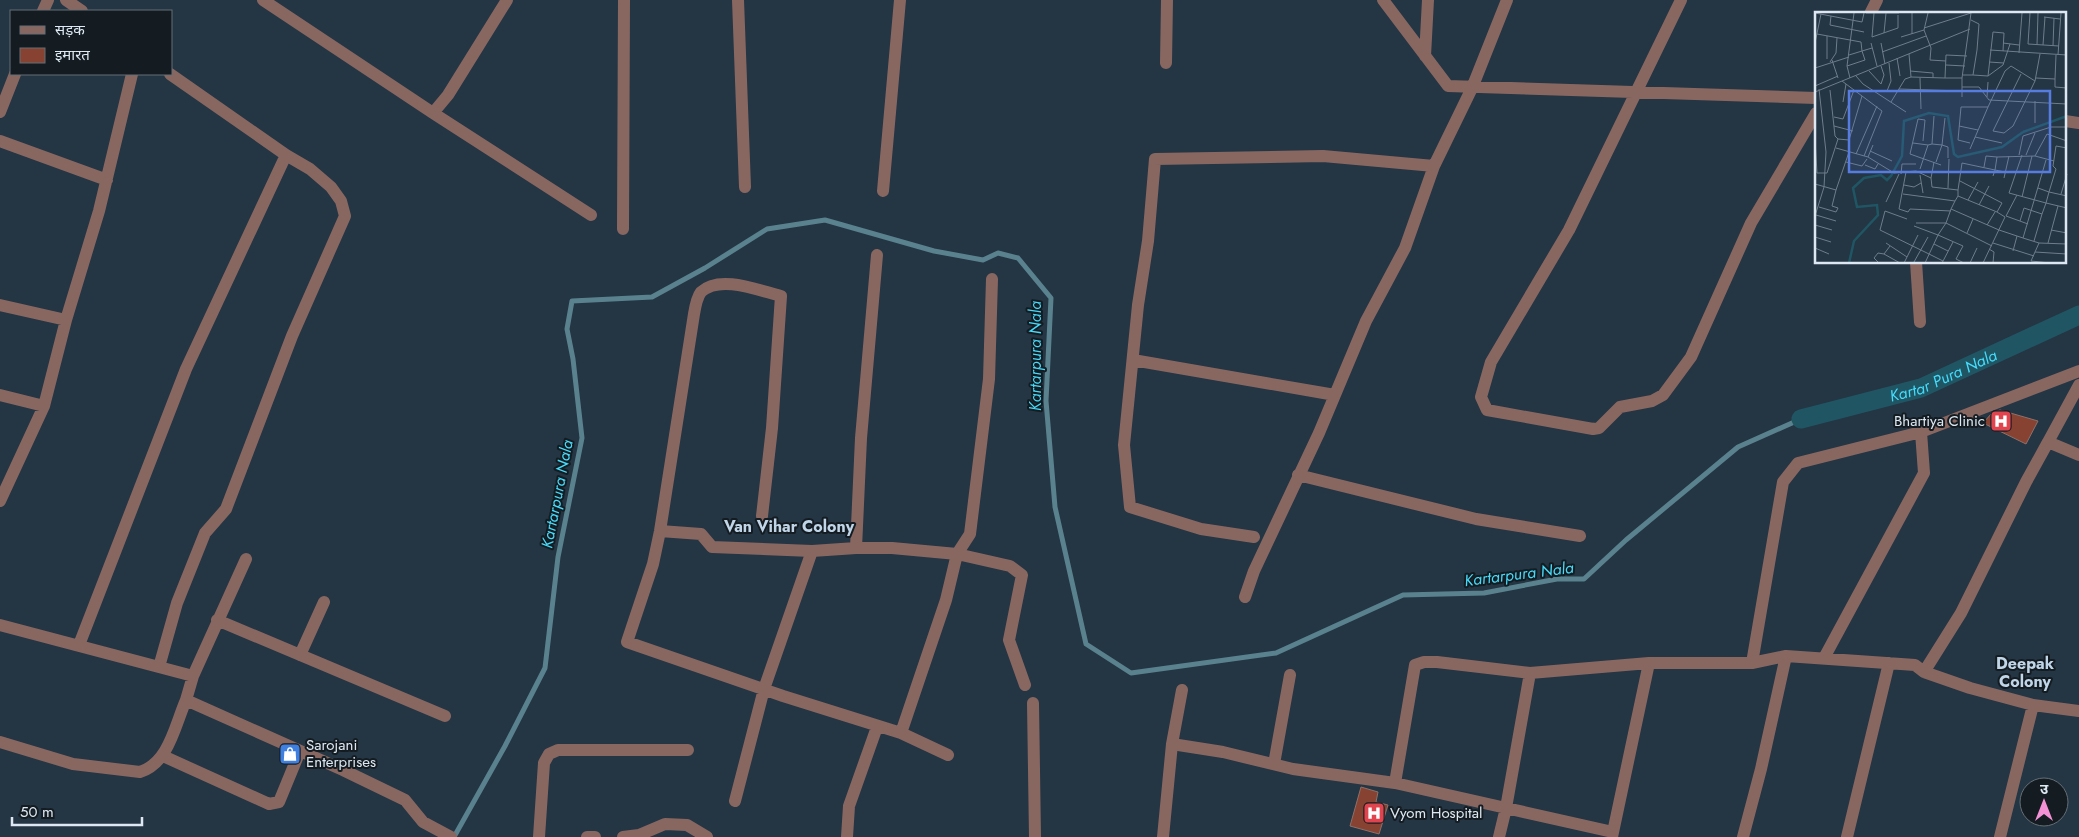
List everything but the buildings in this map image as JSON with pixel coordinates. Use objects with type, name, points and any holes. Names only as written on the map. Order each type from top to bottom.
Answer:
[{"type":"street","points":[[66,0],[81,10]]},
{"type":"street","points":[[263,0],[591,215]]},
{"type":"street","points":[[433,113],[448,95],[507,0]]},
{"type":"street","points":[[623,229],[624,0]]},
{"type":"street","points":[[738,0],[745,186]]},
{"type":"street","points":[[883,191],[900,0]]},
{"type":"street","points":[[1166,63],[1167,0]]},
{"type":"street","points":[[1383,0],[1448,86],[1815,98]]},
{"type":"street","points":[[1425,56],[1428,0]]},
{"type":"street","points":[[1245,597],[1254,571],[1319,433],[1366,321],[1405,248],[1434,166],[1472,88],[1507,0]]},
{"type":"street","points":[[1681,0],[1569,230],[1491,362],[1481,397],[1487,410],[1593,429],[1599,428],[1620,407],[1652,401],[1663,395],[1691,357],[1751,223],[1815,115]]},
{"type":"street","points":[[1871,12],[1878,0]]},
{"type":"street","points":[[0,112],[15,75]]},
{"type":"street","points":[[0,501],[44,406],[66,320],[107,180],[132,75]]},
{"type":"street","points":[[159,667],[178,603],[205,533],[226,509],[292,336],[345,216],[341,201],[331,187],[310,169],[286,155],[171,75]]},
{"type":"street","points":[[2066,121],[2079,123]]},
{"type":"street","points":[[0,141],[107,180]]},
{"type":"street","points":[[78,645],[186,369],[286,155]]},
{"type":"street","points":[[1254,537],[1201,529],[1130,507],[1124,445],[1148,240],[1155,159],[1323,156],[1434,166]]},
{"type":"street","points":[[856,548],[861,438],[877,255]]},
{"type":"street","points":[[1916,264],[1920,322]]},
{"type":"street","points":[[901,733],[946,600],[957,554],[970,534],[989,379],[992,279]]},
{"type":"street","points":[[762,516],[772,428],[781,296],[730,283],[709,286],[700,293],[694,314],[660,531],[653,564],[628,642],[876,727],[901,733],[948,755]]},
{"type":"street","points":[[0,305],[66,320]]},
{"type":"street","points":[[1133,360],[1335,395]]},
{"type":"street","points":[[1752,662],[1783,482],[1798,463],[1921,432],[2079,371]]},
{"type":"street","points":[[1924,672],[1962,613],[2022,490],[2079,385]]},
{"type":"street","points":[[0,395],[44,406]]},
{"type":"street","points":[[1824,658],[1924,473],[1921,432]]},
{"type":"street","points":[[2048,442],[2079,455]]},
{"type":"street","points":[[1298,475],[1476,520],[1580,536]]},
{"type":"street","points":[[660,531],[701,534],[712,547],[812,551],[892,548],[957,554],[1010,566],[1022,575],[1009,640],[1025,685]]},
{"type":"street","points":[[735,801],[764,689],[812,551]]},
{"type":"street","points":[[0,742],[73,764],[140,772],[150,768],[163,756],[186,700],[193,676],[246,558]]},
{"type":"street","points":[[300,655],[324,602]]},
{"type":"street","points":[[217,620],[445,716]]},
{"type":"street","points":[[0,625],[193,676]]},
{"type":"street","points":[[1743,837],[1761,768],[1786,656]]},
{"type":"street","points":[[1395,784],[1415,665],[1424,662],[1530,673],[1649,663],[1752,662],[1786,656],[1824,658],[1915,665],[1924,672],[1970,688],[2032,705],[2079,711]]},
{"type":"street","points":[[1172,744],[1223,752],[1292,769],[1395,784],[1506,808],[1612,834],[1649,663]]},
{"type":"street","points":[[1847,837],[1888,663]]},
{"type":"street","points":[[1499,837],[1530,673]]},
{"type":"street","points":[[1274,764],[1290,675]]},
{"type":"street","points":[[1164,837],[1172,744],[1182,690]]},
{"type":"street","points":[[186,700],[405,800],[423,822],[451,837]]},
{"type":"street","points":[[1033,703],[1034,837]]},
{"type":"street","points":[[2000,837],[2032,705]]},
{"type":"street","points":[[847,837],[849,806],[876,727]]},
{"type":"street","points":[[539,837],[544,763],[549,754],[558,750],[688,750]]},
{"type":"street","points":[[163,756],[269,804],[280,802],[300,751]]},
{"type":"street","points":[[623,837],[638,835],[664,824],[688,825],[707,837]]},
{"type":"waterway","name":"Kartarpura Nala","points":[[454,837],[505,746],[545,668],[558,557],[582,438],[573,359],[567,329],[572,301],[652,297],[705,268],[767,229],[825,220],[934,251],[983,260],[998,253],[1018,258],[1051,298],[1046,401],[1055,507],[1086,644],[1131,673],[1276,653],[1403,595],[1484,593],[1557,579],[1584,579],[1626,540],[1738,447],[1801,419]]},
{"type":"waterway","name":"Kartar Pura Nala","points":[[1801,419],[1921,388],[2079,315]]},
{"type":"place","name":"Bhartiya Clinic","points":[[2001,421]]},
{"type":"place","name":"Sarojani Enterprises","points":[[290,754]]},
{"type":"place","name":"Vyom Hospital","points":[[1374,813]]},
{"type":"district","name":"Van Vihar Colony","points":[[789,526]]},
{"type":"district","name":"Deepak Colony","points":[[2025,672]]}]
